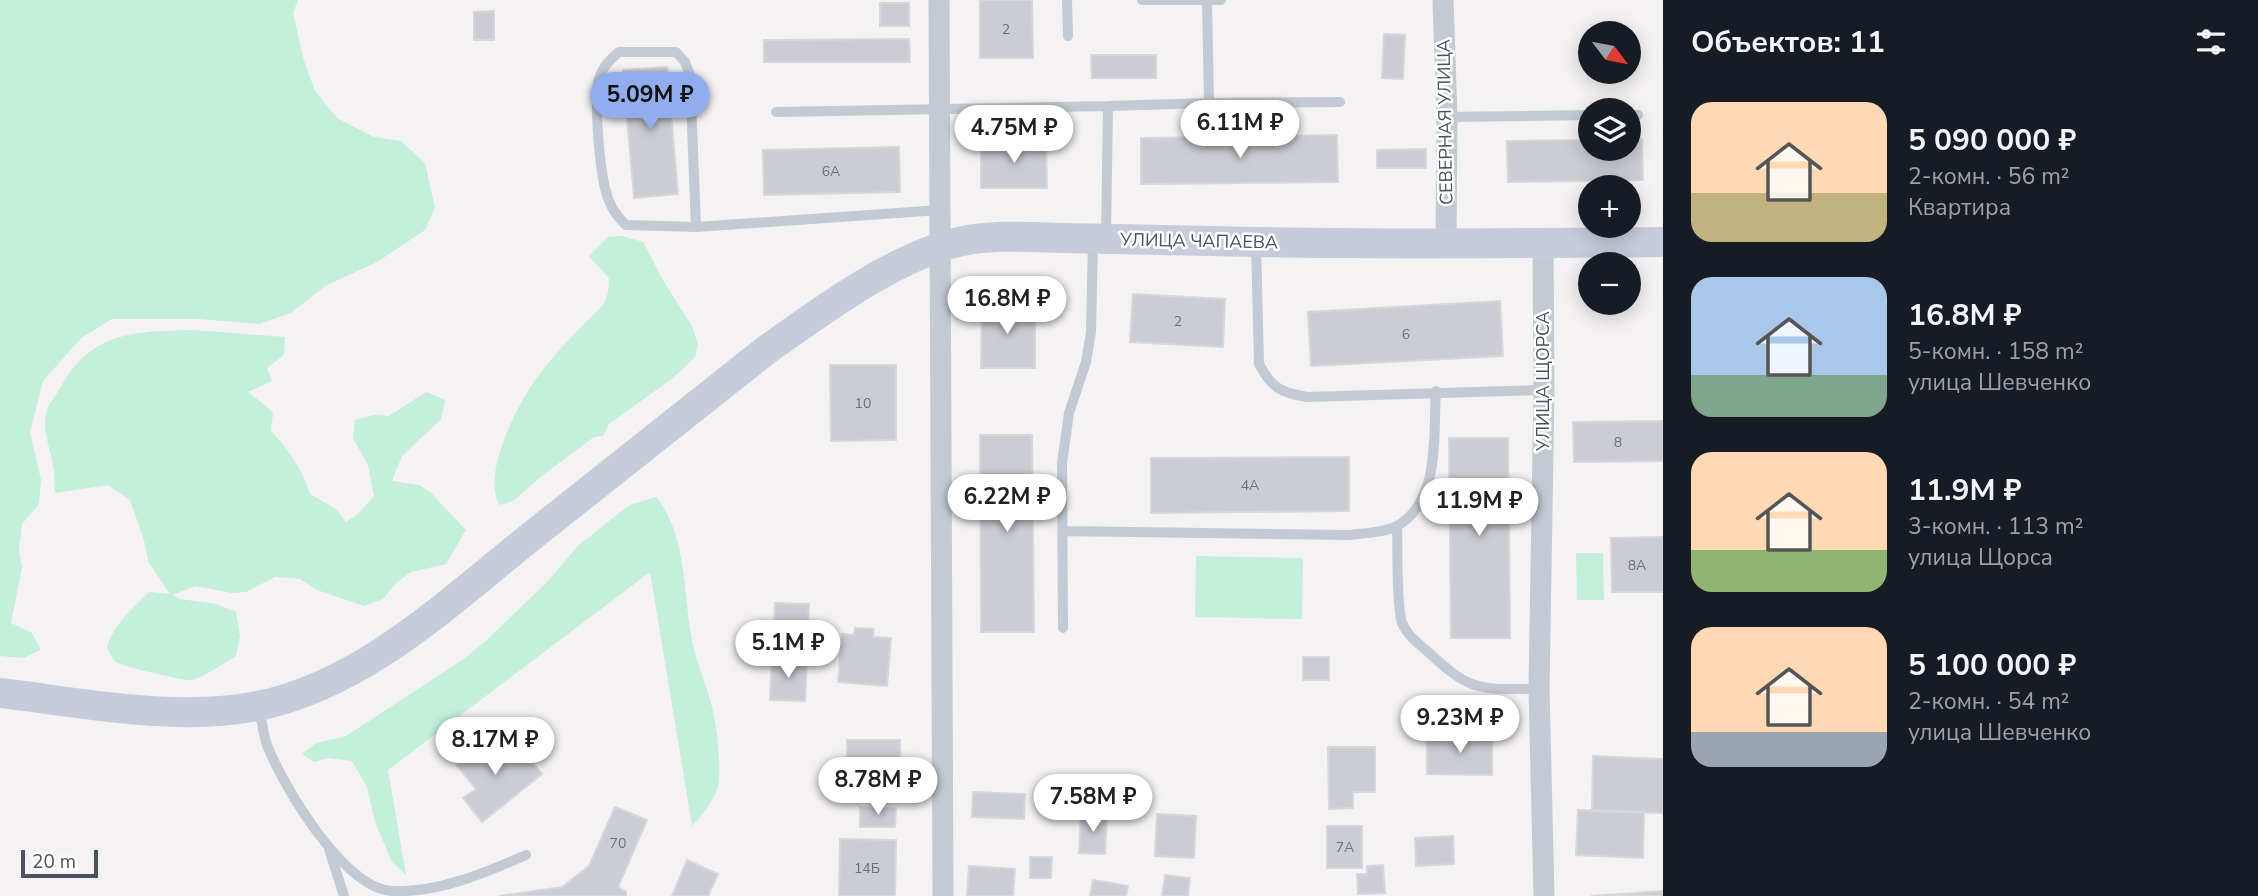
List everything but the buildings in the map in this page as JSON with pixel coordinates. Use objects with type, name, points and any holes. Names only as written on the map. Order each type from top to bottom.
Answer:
[{"type":"main road","name":"УЛИЦА ЧАПАЕВА","points":[[0,693],[175,712],[210,712],[285,699],[334,679],[411,632],[765,351],[816,315],[886,273],[940,248],[977,239],[1663,242]]},
{"type":"street","points":[[939,0],[943,896]]},
{"type":"street","name":"СЕВЕРНАЯ УЛИЦА","points":[[1443,0],[1447,243]]},
{"type":"street","name":"УЛИЦА ЩОРСА","points":[[1543,243],[1544,390],[1539,689],[1544,896]]},
{"type":"lane","points":[[1067,0],[1068,37]]},
{"type":"lane","points":[[1142,0],[1221,0]]},
{"type":"lane","points":[[1208,0],[1209,103]]},
{"type":"lane","points":[[696,227],[690,75],[685,62],[676,52],[619,52],[607,62],[600,74],[596,96],[605,189],[617,217],[626,226],[696,227],[940,210]]},
{"type":"lane","points":[[776,112],[1340,102]]},
{"type":"lane","points":[[1063,628],[1064,439],[1069,412],[1086,362],[1091,332],[1108,106]]},
{"type":"lane","points":[[1447,117],[1578,115]]},
{"type":"lane","points":[[1256,242],[1259,364],[1268,381],[1286,394],[1307,397],[1436,391],[1544,390]]},
{"type":"lane","points":[[1062,531],[1349,535],[1397,526],[1426,496],[1431,471],[1436,391]]},
{"type":"lane","points":[[1397,526],[1402,622],[1411,636],[1465,683],[1482,689],[1539,689]]},
{"type":"lane","points":[[259,705],[266,742],[290,792],[328,846],[356,874],[374,886],[391,891],[436,888],[490,871],[526,855]]},
{"type":"lane","points":[[328,846],[344,896]]},
{"type":"green space","points":[[0,0],[298,0],[293,13],[304,61],[315,91],[337,118],[374,137],[401,141],[425,163],[435,208],[425,230],[377,262],[325,286],[291,313],[259,324],[199,319],[112,319],[81,338],[43,381],[30,432],[41,480],[39,504],[22,524],[19,550],[22,567],[11,623],[32,633],[41,650],[23,658],[0,656]]},
{"type":"green space","points":[[622,236],[643,242],[692,326],[698,344],[695,357],[673,378],[609,424],[603,436],[594,437],[513,501],[500,505],[495,492],[495,476],[498,458],[512,420],[545,366],[604,304],[609,278],[589,256],[608,237]]},
{"type":"green space","points":[[191,330],[285,337],[284,355],[267,368],[272,381],[248,392],[273,412],[271,431],[294,460],[310,494],[336,509],[346,522],[358,514],[374,496],[368,465],[353,438],[355,420],[374,415],[389,416],[426,392],[445,400],[441,419],[402,456],[392,481],[419,485],[430,492],[466,530],[446,564],[411,572],[396,583],[383,599],[364,606],[317,590],[300,579],[275,577],[246,592],[232,593],[195,586],[173,595],[180,599],[216,604],[236,612],[240,636],[236,656],[191,680],[129,667],[116,662],[111,656],[107,648],[110,640],[130,611],[149,592],[170,594],[148,561],[144,540],[130,500],[108,485],[55,493],[45,420],[49,406],[74,367],[101,344],[133,334]]},
{"type":"green space","points":[[656,497],[666,512],[679,548],[693,645],[716,727],[719,781],[709,805],[692,826],[650,572],[388,770],[406,875],[392,862],[375,822],[367,787],[352,761],[328,758],[314,762],[302,754],[316,743],[344,737],[465,658],[548,581],[578,546],[630,505]]},
{"type":"green space","points":[[1576,553],[1603,553],[1604,600],[1577,600]]},
{"type":"green space","points":[[1196,556],[1303,558],[1302,619],[1195,617]]}]
